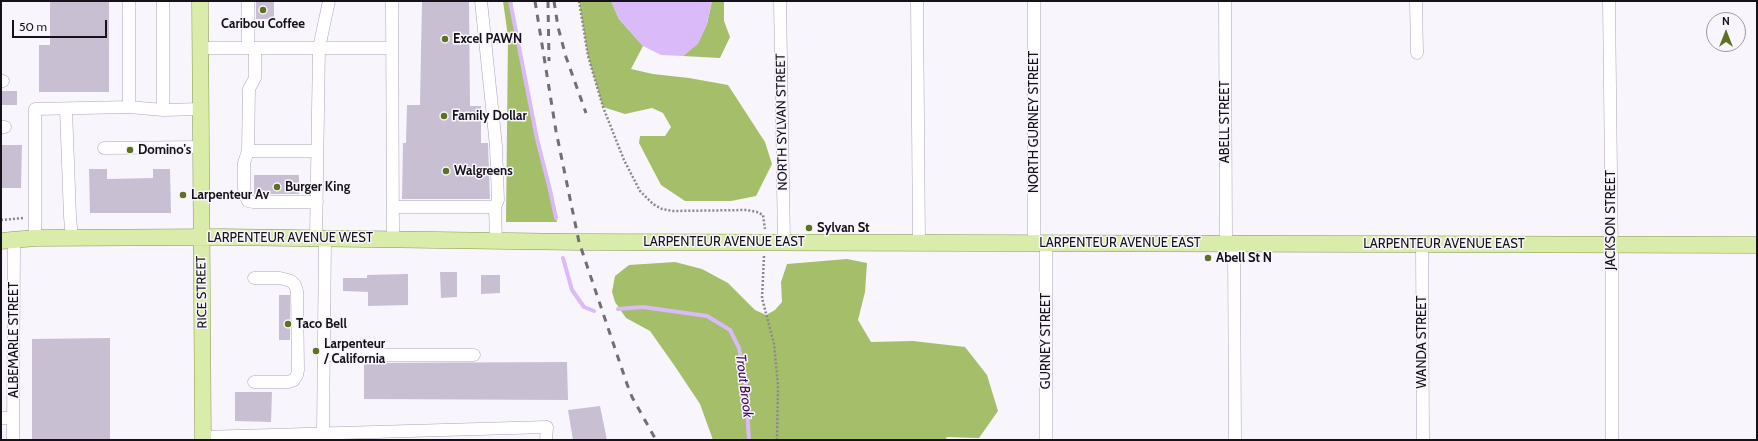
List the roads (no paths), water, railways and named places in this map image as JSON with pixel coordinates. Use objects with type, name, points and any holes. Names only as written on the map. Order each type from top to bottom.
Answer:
[{"type":"main road","name":"RICE STREET","points":[[200,1],[203,439]]},
{"type":"main road","name":"LARPENTEUR AVENUE WEST","points":[[8,241],[35,238],[201,237],[579,242]]},
{"type":"main road","name":"LARPENTEUR AVENUE EAST","points":[[579,242],[1757,245]]},
{"type":"street","points":[[129,1],[129,108]]},
{"type":"street","points":[[163,1],[163,110]]},
{"type":"street","points":[[248,1],[251,48],[255,78],[249,89],[248,151],[244,163],[244,192],[248,201],[252,202],[317,202]]},
{"type":"street","points":[[323,434],[323,355],[320,238],[317,202],[317,151],[319,48],[329,1]]},
{"type":"street","points":[[392,1],[393,239]]},
{"type":"street","points":[[481,1],[496,146],[498,200],[495,206],[496,241]]},
{"type":"street","name":"NORTH SYLVAN STREET","points":[[780,1],[784,242]]},
{"type":"street","points":[[917,1],[919,243]]},
{"type":"street","name":"NORTH GURNEY STREET","points":[[1034,1],[1040,243]]},
{"type":"street","name":"ABELL STREET","points":[[1225,1],[1235,440]]},
{"type":"street","points":[[1416,1],[1417,53]]},
{"type":"street","name":"JACKSON STREET","points":[[1609,1],[1612,244],[1612,440]]},
{"type":"street","points":[[200,48],[392,48]]},
{"type":"street","points":[[66,108],[72,238]]},
{"type":"street","points":[[35,238],[35,109],[200,109]]},
{"type":"street","points":[[104,148],[201,147]]},
{"type":"street","points":[[248,151],[317,151]]},
{"type":"street","points":[[393,206],[495,206]]},
{"type":"street","name":"ALBEMARLE STREET","points":[[8,241],[14,440]]},
{"type":"street","name":"GURNEY STREET","points":[[1040,243],[1046,440]]},
{"type":"street","name":"WANDA STREET","points":[[1422,244],[1423,440]]},
{"type":"street","points":[[254,278],[280,278],[291,280],[295,284],[297,291],[298,370],[294,380],[288,382],[254,382]]},
{"type":"street","points":[[323,355],[474,354]]},
{"type":"street","points":[[1,418],[14,418]]},
{"type":"street","points":[[203,439],[309,437],[323,434],[361,435],[548,427],[546,440]]},
{"type":"waterway","name":"Trout Brook","points":[[510,1],[537,139],[556,218]]},
{"type":"waterway","name":"Trout Brook","points":[[563,258],[572,290],[584,307],[594,311]]},
{"type":"waterway","name":"Trout Brook","points":[[618,309],[643,307],[707,316],[730,330],[739,348],[745,379],[749,440]]},
{"type":"railway","points":[[535,1],[556,131],[579,242],[632,397],[656,440]]},
{"type":"railway","points":[[548,1],[549,61]]},
{"type":"railway","points":[[554,1],[558,27],[566,57],[586,113]]},
{"type":"place","name":"Caribou Coffee","points":[[263,10]]},
{"type":"place","name":"Excel PAWN","points":[[445,39]]},
{"type":"place","name":"Family Dollar","points":[[444,116]]},
{"type":"place","name":"Domino's","points":[[130,150]]},
{"type":"place","name":"Walgreens","points":[[446,171]]},
{"type":"place","name":"Burger King","points":[[277,187]]},
{"type":"place","name":"Larpenteur Av","points":[[183,195]]},
{"type":"place","name":"Sylvan St","points":[[809,228]]},
{"type":"place","name":"Abell St N","points":[[1208,258]]},
{"type":"place","name":"Taco Bell","points":[[288,324]]},
{"type":"place","name":"Larpenteur / California","points":[[316,351]]}]
